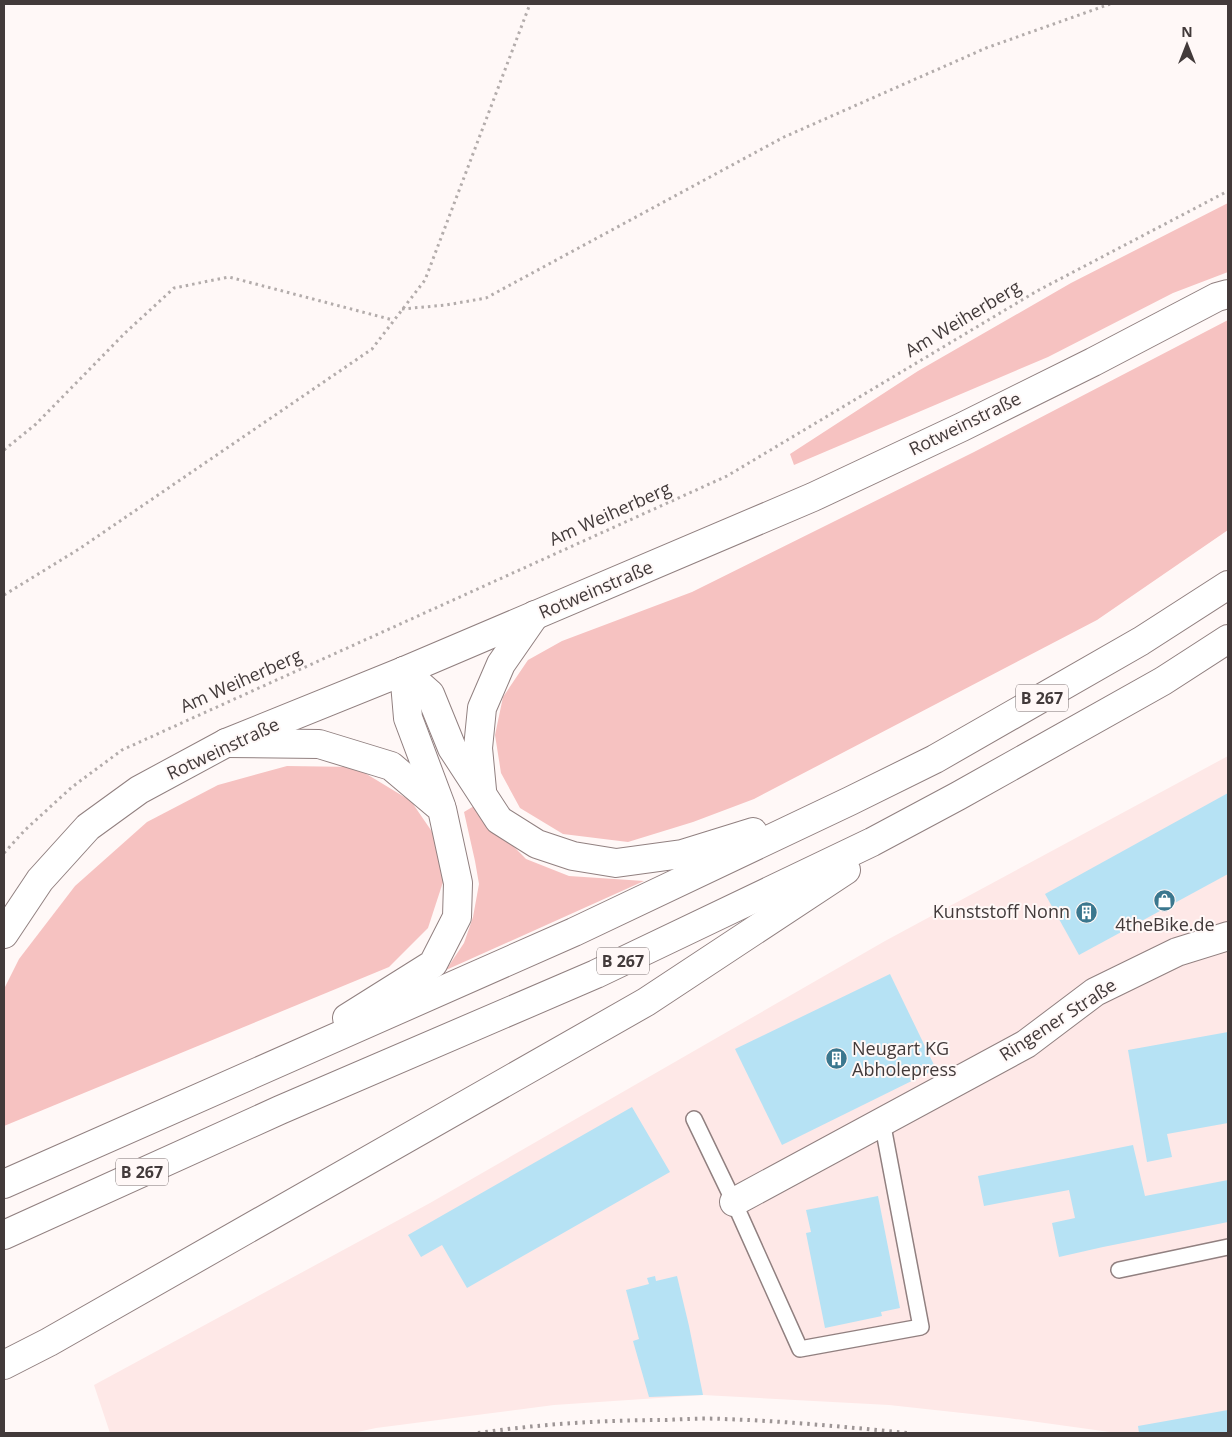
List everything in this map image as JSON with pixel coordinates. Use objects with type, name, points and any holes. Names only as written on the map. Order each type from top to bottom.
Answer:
[{"type":"main road","name":"Rotweinstraße","points":[[4,934],[40,880],[88,827],[139,790],[226,743],[404,671],[813,497],[1093,362],[1217,297],[1228,294]]},
{"type":"main road","name":"B 267","points":[[4,1184],[574,932],[850,801],[943,754],[1141,641],[1228,585]]},
{"type":"main road","name":"B 267","points":[[483,796],[478,748],[482,708],[501,664],[535,616]]},
{"type":"main road","name":"B 267","points":[[4,1235],[280,1110],[596,974],[872,842],[958,796],[1163,680],[1228,639]]},
{"type":"main road","name":"B 267","points":[[404,671],[430,694],[452,748],[500,820],[537,844],[573,856],[616,863],[682,854],[850,801]]},
{"type":"main road","points":[[404,671],[408,718],[442,809]]},
{"type":"main road","points":[[226,743],[318,744],[391,766],[442,809]]},
{"type":"main road","points":[[4,1365],[50,1342],[646,1002],[958,796]]},
{"type":"main road","name":"B 267","points":[[269,1068],[433,964],[457,917],[458,884],[442,809]]},
{"type":"main road","name":"Ringener Straße","points":[[734,1202],[1026,1044],[1095,992],[1177,952],[1228,936]]},
{"type":"lane","points":[[694,1119],[734,1202],[800,1349],[921,1327],[882,1121]]},
{"type":"lane","points":[[1119,1270],[1228,1247]]},
{"type":"path","points":[[4,595],[78,548],[372,350],[425,280],[530,4]]},
{"type":"path","points":[[402,309],[446,305],[486,298],[784,137],[986,48],[1110,4]]},
{"type":"path","name":"Am Weiherberg","points":[[4,853],[25,830],[72,787],[122,750],[727,476],[1037,291],[1228,191]]},
{"type":"path","points":[[4,450],[36,424],[125,332],[174,288],[228,277],[393,320]]},
{"type":"shaded area","points":[[1228,203],[1228,272],[1173,293],[1048,357],[794,465],[790,454],[918,371],[1071,283]]},
{"type":"shaded area","points":[[1228,320],[1228,530],[1097,620],[754,799],[693,822],[628,842],[563,834],[520,808],[501,773],[495,735],[503,697],[528,660],[562,641],[692,592],[974,452]]},
{"type":"shaded area","points":[[1228,756],[1228,1433],[1117,1433],[1008,1418],[889,1405],[703,1395],[554,1405],[376,1428],[353,1433],[110,1433],[94,1385],[430,1203],[885,941]]},
{"type":"shaded area","points":[[287,766],[355,767],[411,801],[437,839],[443,882],[428,928],[389,967],[4,1126],[4,989],[19,959],[75,886],[147,822],[218,785]]},
{"type":"shaded area","points":[[474,806],[526,859],[569,876],[644,881],[446,970],[464,943],[473,917],[479,884],[464,812]]},
{"type":"building","points":[[1228,793],[1228,874],[1079,955],[1045,894]]},
{"type":"building","name":"Neugart KG Abholepress","points":[[890,974],[936,1069],[782,1145],[735,1049]]},
{"type":"building","points":[[1228,1032],[1228,1123],[1167,1134],[1172,1157],[1147,1162],[1128,1050]]},
{"type":"building","points":[[632,1107],[670,1172],[467,1288],[442,1245],[421,1257],[408,1235]]},
{"type":"building","points":[[1133,1145],[1145,1196],[1228,1180],[1228,1222],[1059,1257],[1052,1223],[1075,1218],[1069,1190],[984,1206],[978,1176]]},
{"type":"building","points":[[878,1196],[900,1308],[881,1312],[882,1316],[825,1328],[806,1233],[811,1232],[806,1210]]},
{"type":"building","points":[[655,1276],[656,1281],[677,1276],[703,1395],[649,1397],[633,1341],[639,1339],[626,1290],[649,1284],[647,1278]]},
{"type":"building","points":[[1228,1410],[1228,1433],[1139,1433],[1138,1426]]},
{"type":"railway","points":[[478,1433],[572,1423],[709,1419],[792,1423],[908,1433]]},
{"type":"place","name":"4theBike.de","points":[[1165,900]]},
{"type":"place","name":"Kunststoff Nonn","points":[[1086,912]]},
{"type":"place","name":"Neugart KG Abholepress","points":[[836,1059]]}]
